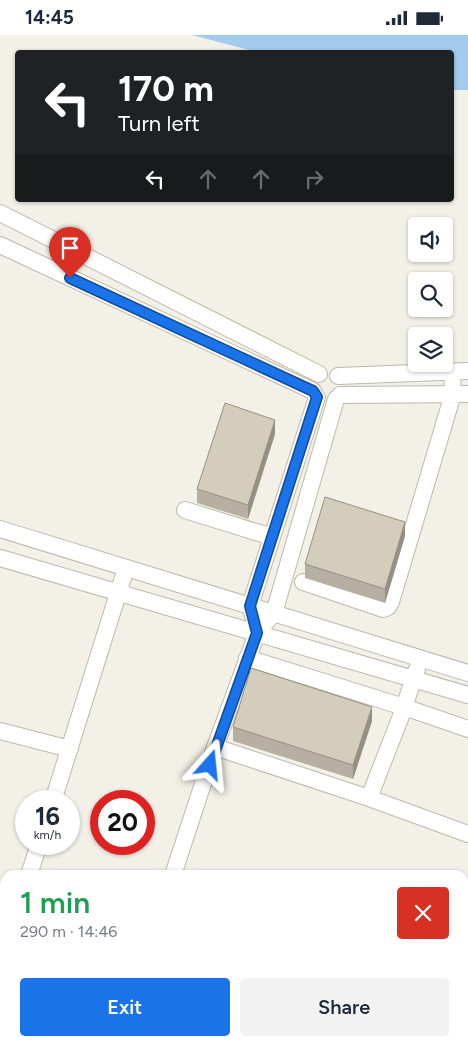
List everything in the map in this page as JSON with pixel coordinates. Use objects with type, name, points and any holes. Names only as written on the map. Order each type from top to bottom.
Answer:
[{"type":"lane","points":[[0,213],[319,374]]},
{"type":"lane","points":[[0,245],[315,394],[322,401],[338,397],[460,394]]},
{"type":"lane","points":[[257,633],[250,606],[315,394],[312,386],[313,381],[323,372],[338,376],[460,371],[460,394],[388,607],[383,609],[303,582]]},
{"type":"lane","points":[[180,870],[215,747],[247,659],[257,633],[274,613],[338,397],[342,390],[338,376]]},
{"type":"lane","points":[[185,510],[272,537]]},
{"type":"lane","points":[[0,529],[468,673]]},
{"type":"lane","points":[[0,558],[468,695]]},
{"type":"lane","points":[[57,790],[126,568]]},
{"type":"lane","points":[[369,798],[404,707],[420,658]]},
{"type":"lane","points":[[247,659],[404,707],[468,729]]},
{"type":"lane","points":[[0,731],[70,749]]},
{"type":"lane","points":[[215,747],[369,798],[468,834]]},
{"type":"lane","points":[[31,870],[35,855]]},
{"type":"water","points":[[192,35],[468,35],[468,90],[454,90],[454,50],[249,50]]},
{"type":"building","points":[[225,403],[275,420],[248,505],[197,489]]},
{"type":"building","points":[[325,497],[405,522],[385,589],[305,564]]},
{"type":"building","points":[[251,668],[372,707],[353,765],[233,727]]},
{"type":"route","points":[[70,278],[313,391],[317,397],[250,606],[257,633],[210,765]]}]
